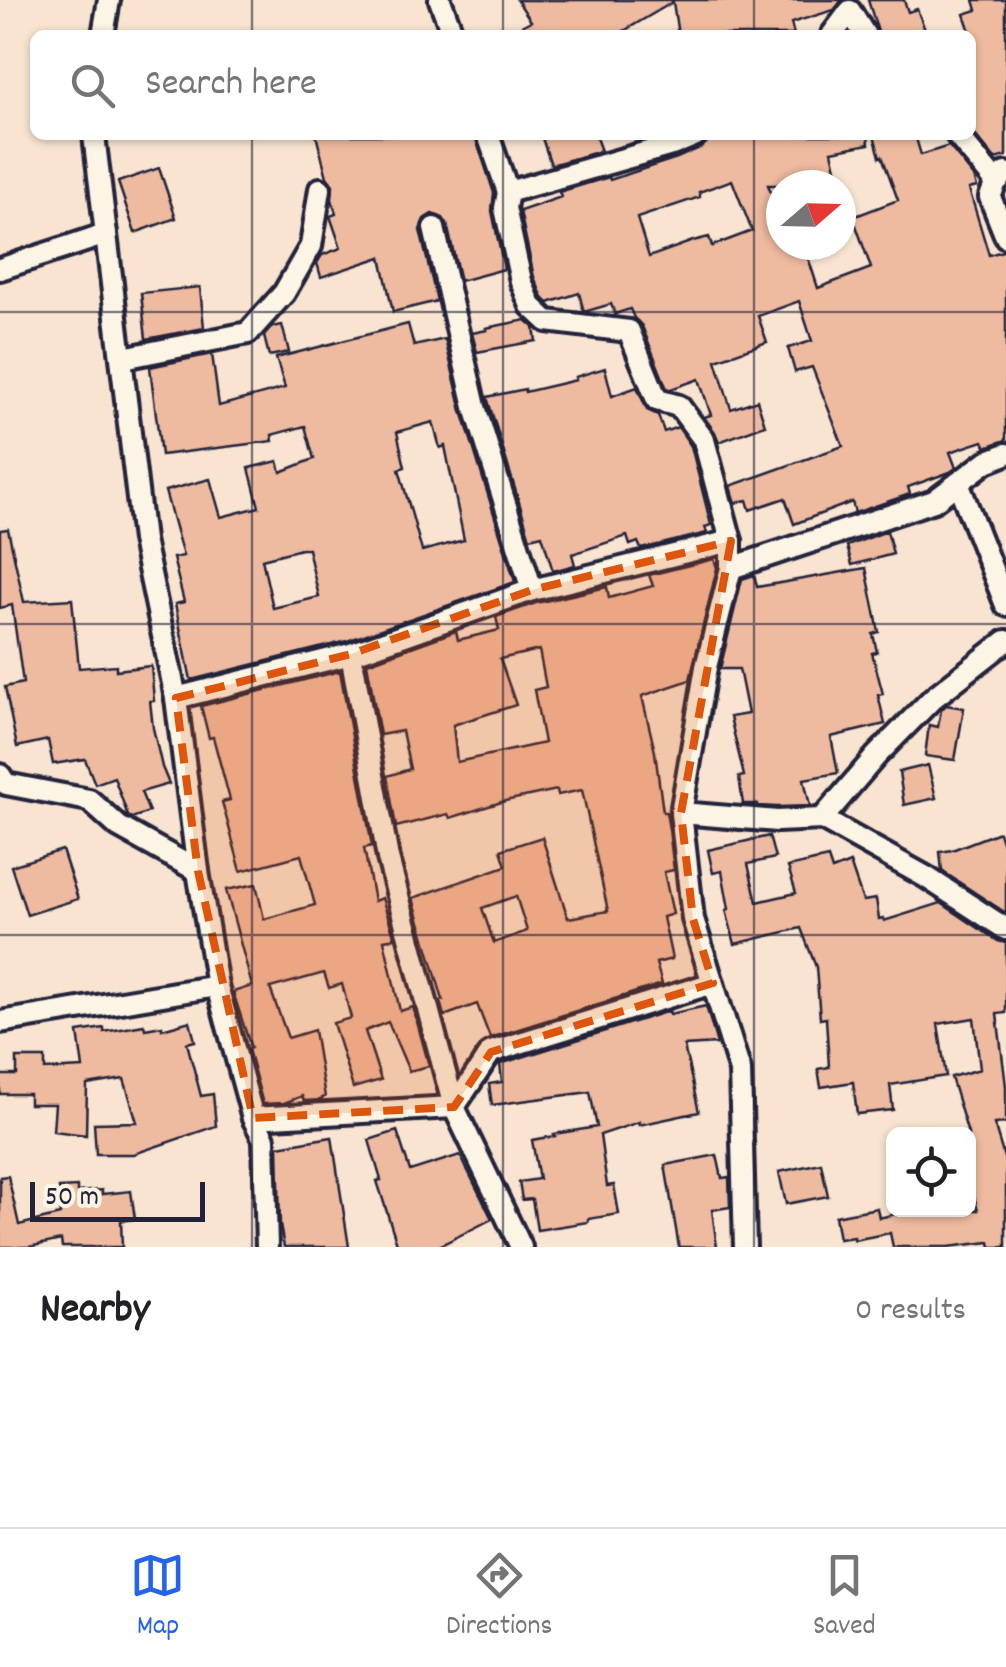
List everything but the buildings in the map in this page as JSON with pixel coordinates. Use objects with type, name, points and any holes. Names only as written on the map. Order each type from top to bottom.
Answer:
[{"type":"street","points":[[104,30],[108,0]]},
{"type":"street","points":[[440,0],[450,30]]},
{"type":"street","points":[[835,30],[852,6]]},
{"type":"street","points":[[852,6],[863,30]]},
{"type":"street","points":[[95,140],[143,540],[176,698],[198,871],[218,986],[253,1118],[264,1139],[268,1247]]},
{"type":"street","points":[[490,140],[508,192],[505,208],[531,306],[547,320],[628,331],[657,400],[679,406],[704,440],[731,541],[731,568],[706,667],[682,813],[694,919],[740,1071],[746,1247]]},
{"type":"street","points":[[508,192],[683,140]]},
{"type":"street","points":[[961,140],[1001,177],[990,198],[1006,237]]},
{"type":"street","points":[[123,358],[248,333],[284,293],[311,246],[320,189]]},
{"type":"street","points":[[434,228],[476,407],[532,590]]},
{"type":"street","points":[[0,269],[106,234]]},
{"type":"street","points":[[731,568],[934,501],[986,462],[1006,454]]},
{"type":"street","points":[[958,483],[1006,605]]},
{"type":"street","points":[[176,698],[351,654],[532,590],[731,541]]},
{"type":"street","points":[[822,819],[933,698],[1006,641]]},
{"type":"street","points":[[351,654],[388,858],[454,1107],[521,1247]]},
{"type":"street","points":[[2,782],[88,800],[118,827],[198,871]]},
{"type":"street","points":[[682,813],[777,821],[822,819],[926,877],[1006,929]]},
{"type":"street","points":[[454,1107],[491,1052],[713,983]]},
{"type":"street","points":[[0,1022],[218,986]]},
{"type":"street","points":[[253,1118],[454,1107]]},
{"type":"highlighted area","points":[[731,541],[681,813],[693,919],[713,983],[491,1052],[454,1107],[253,1118],[198,871],[176,698],[351,654],[532,590]]}]
